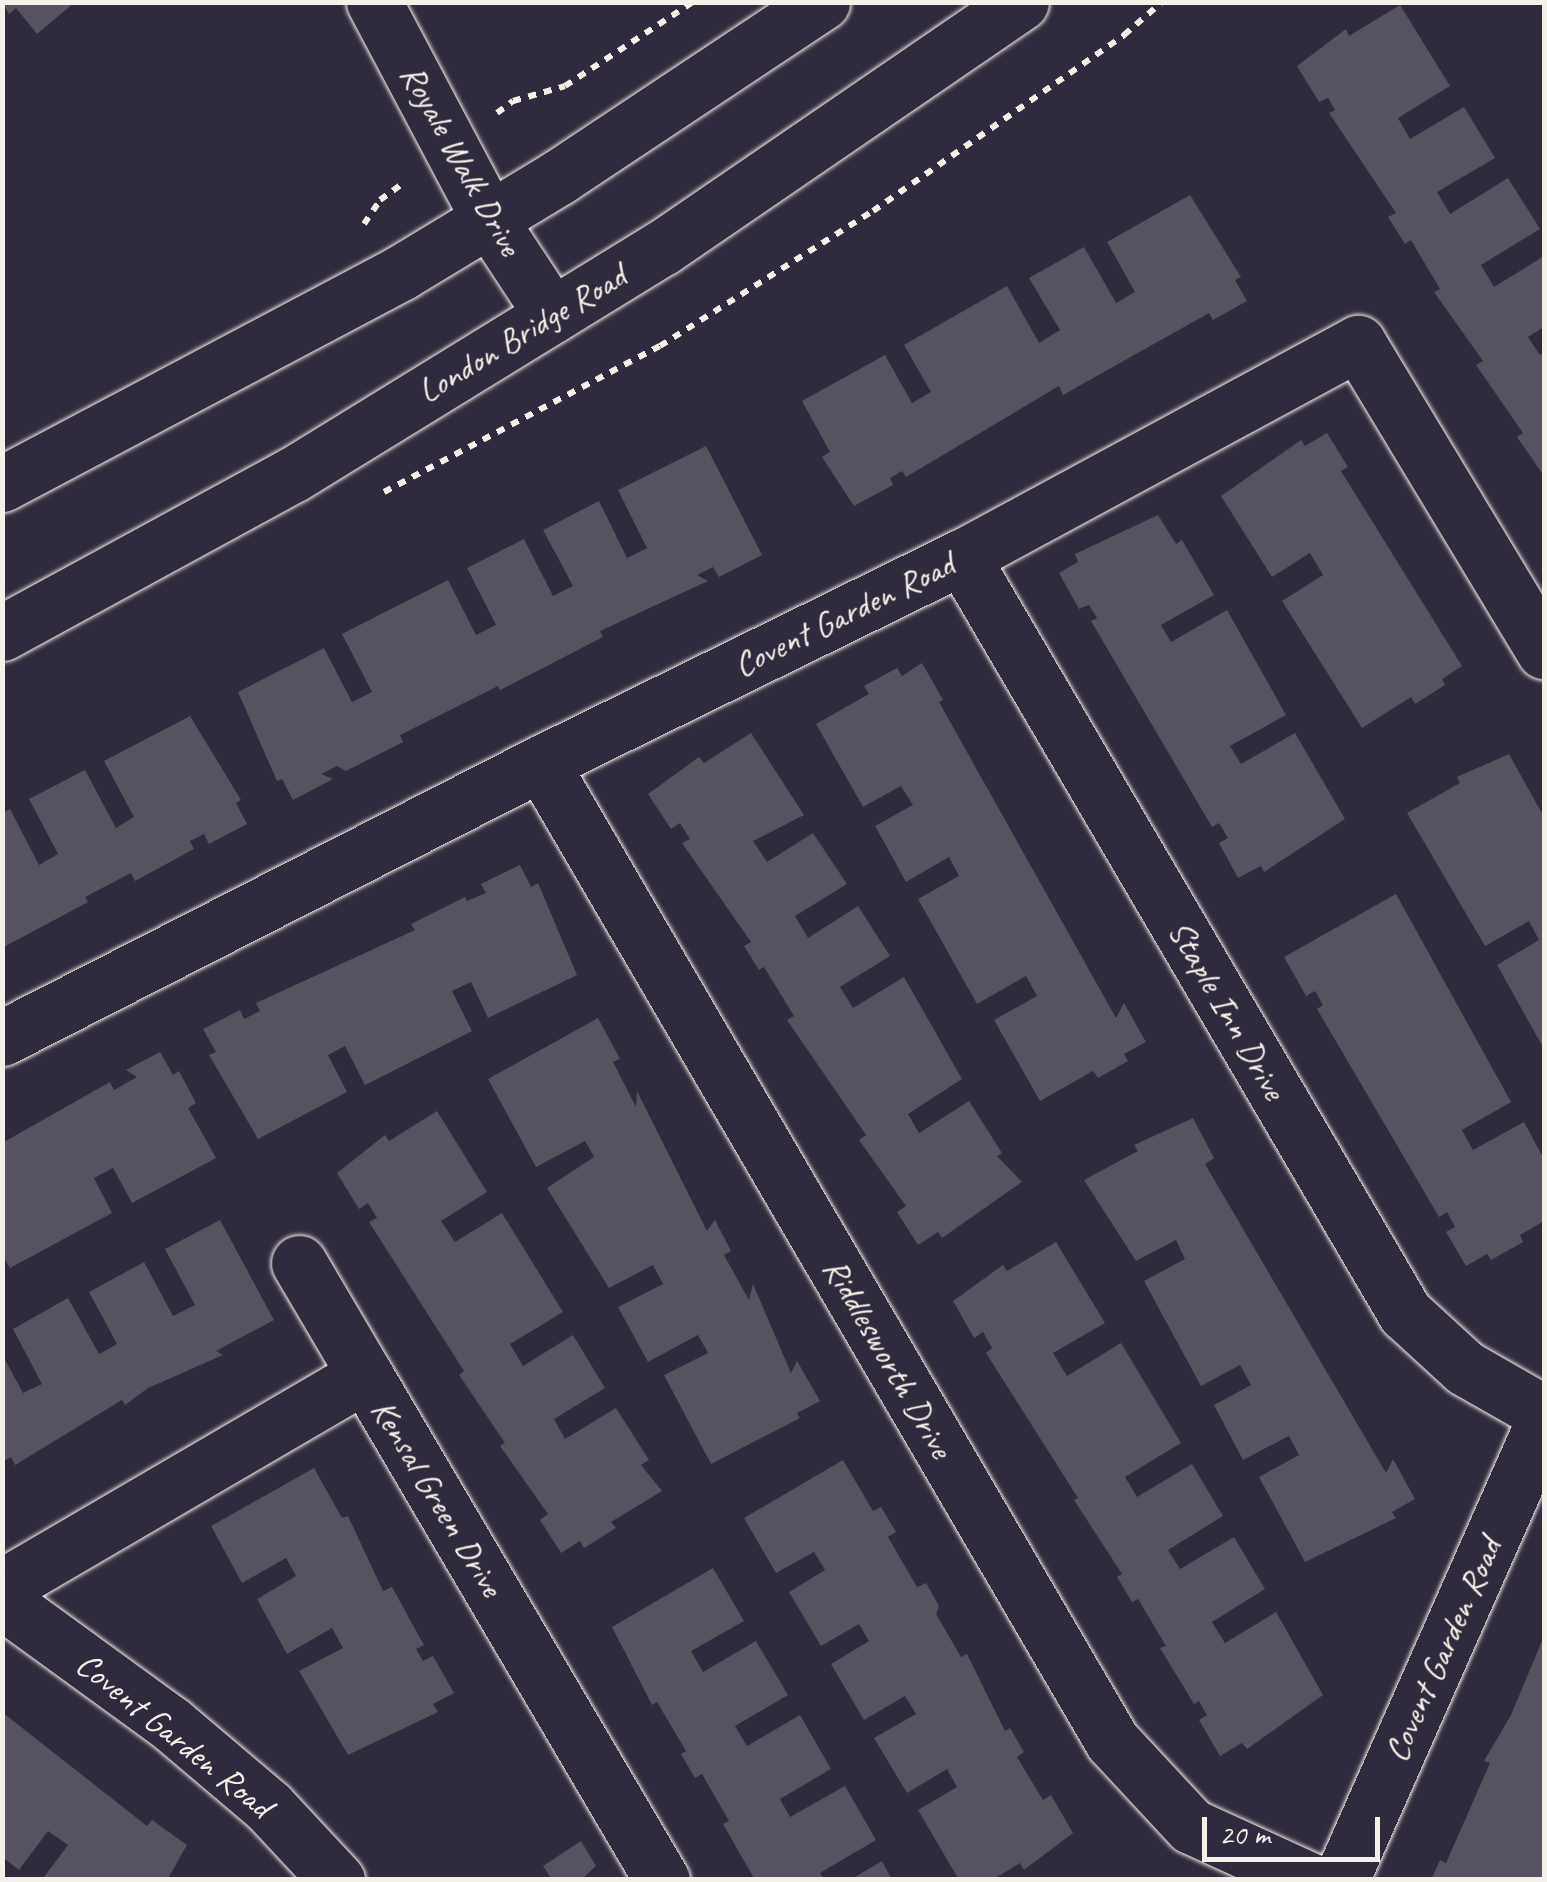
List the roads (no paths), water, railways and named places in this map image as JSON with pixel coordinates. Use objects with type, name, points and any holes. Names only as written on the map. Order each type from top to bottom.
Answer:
[{"type":"street","name":"Royale Walk Drive","points":[[374,2],[489,219],[552,315]]},
{"type":"street","points":[[2,484],[402,272],[822,2]]},
{"type":"street","name":"London Bridge Road","points":[[2,633],[294,474],[552,315],[726,206],[1021,2]]},
{"type":"street","name":"Covent Garden Road","points":[[2,1038],[542,763],[962,557],[1358,342],[1544,651]]},
{"type":"street","name":"Staple Inn Drive","points":[[962,557],[1405,1313],[1464,1368],[1544,1417]]},
{"type":"street","name":"Riddlesworth Drive","points":[[542,763],[1112,1741],[1191,1826],[1309,1880]]},
{"type":"street","points":[[299,1262],[365,1375]]},
{"type":"street","name":"Kensal Green Drive","points":[[2,1587],[365,1375],[662,1880]]},
{"type":"street","name":"Covent Garden Road","points":[[1341,1880],[1544,1417]]},
{"type":"street","name":"Covent Garden Road","points":[[2,1601],[170,1723],[269,1807],[337,1880]]}]
